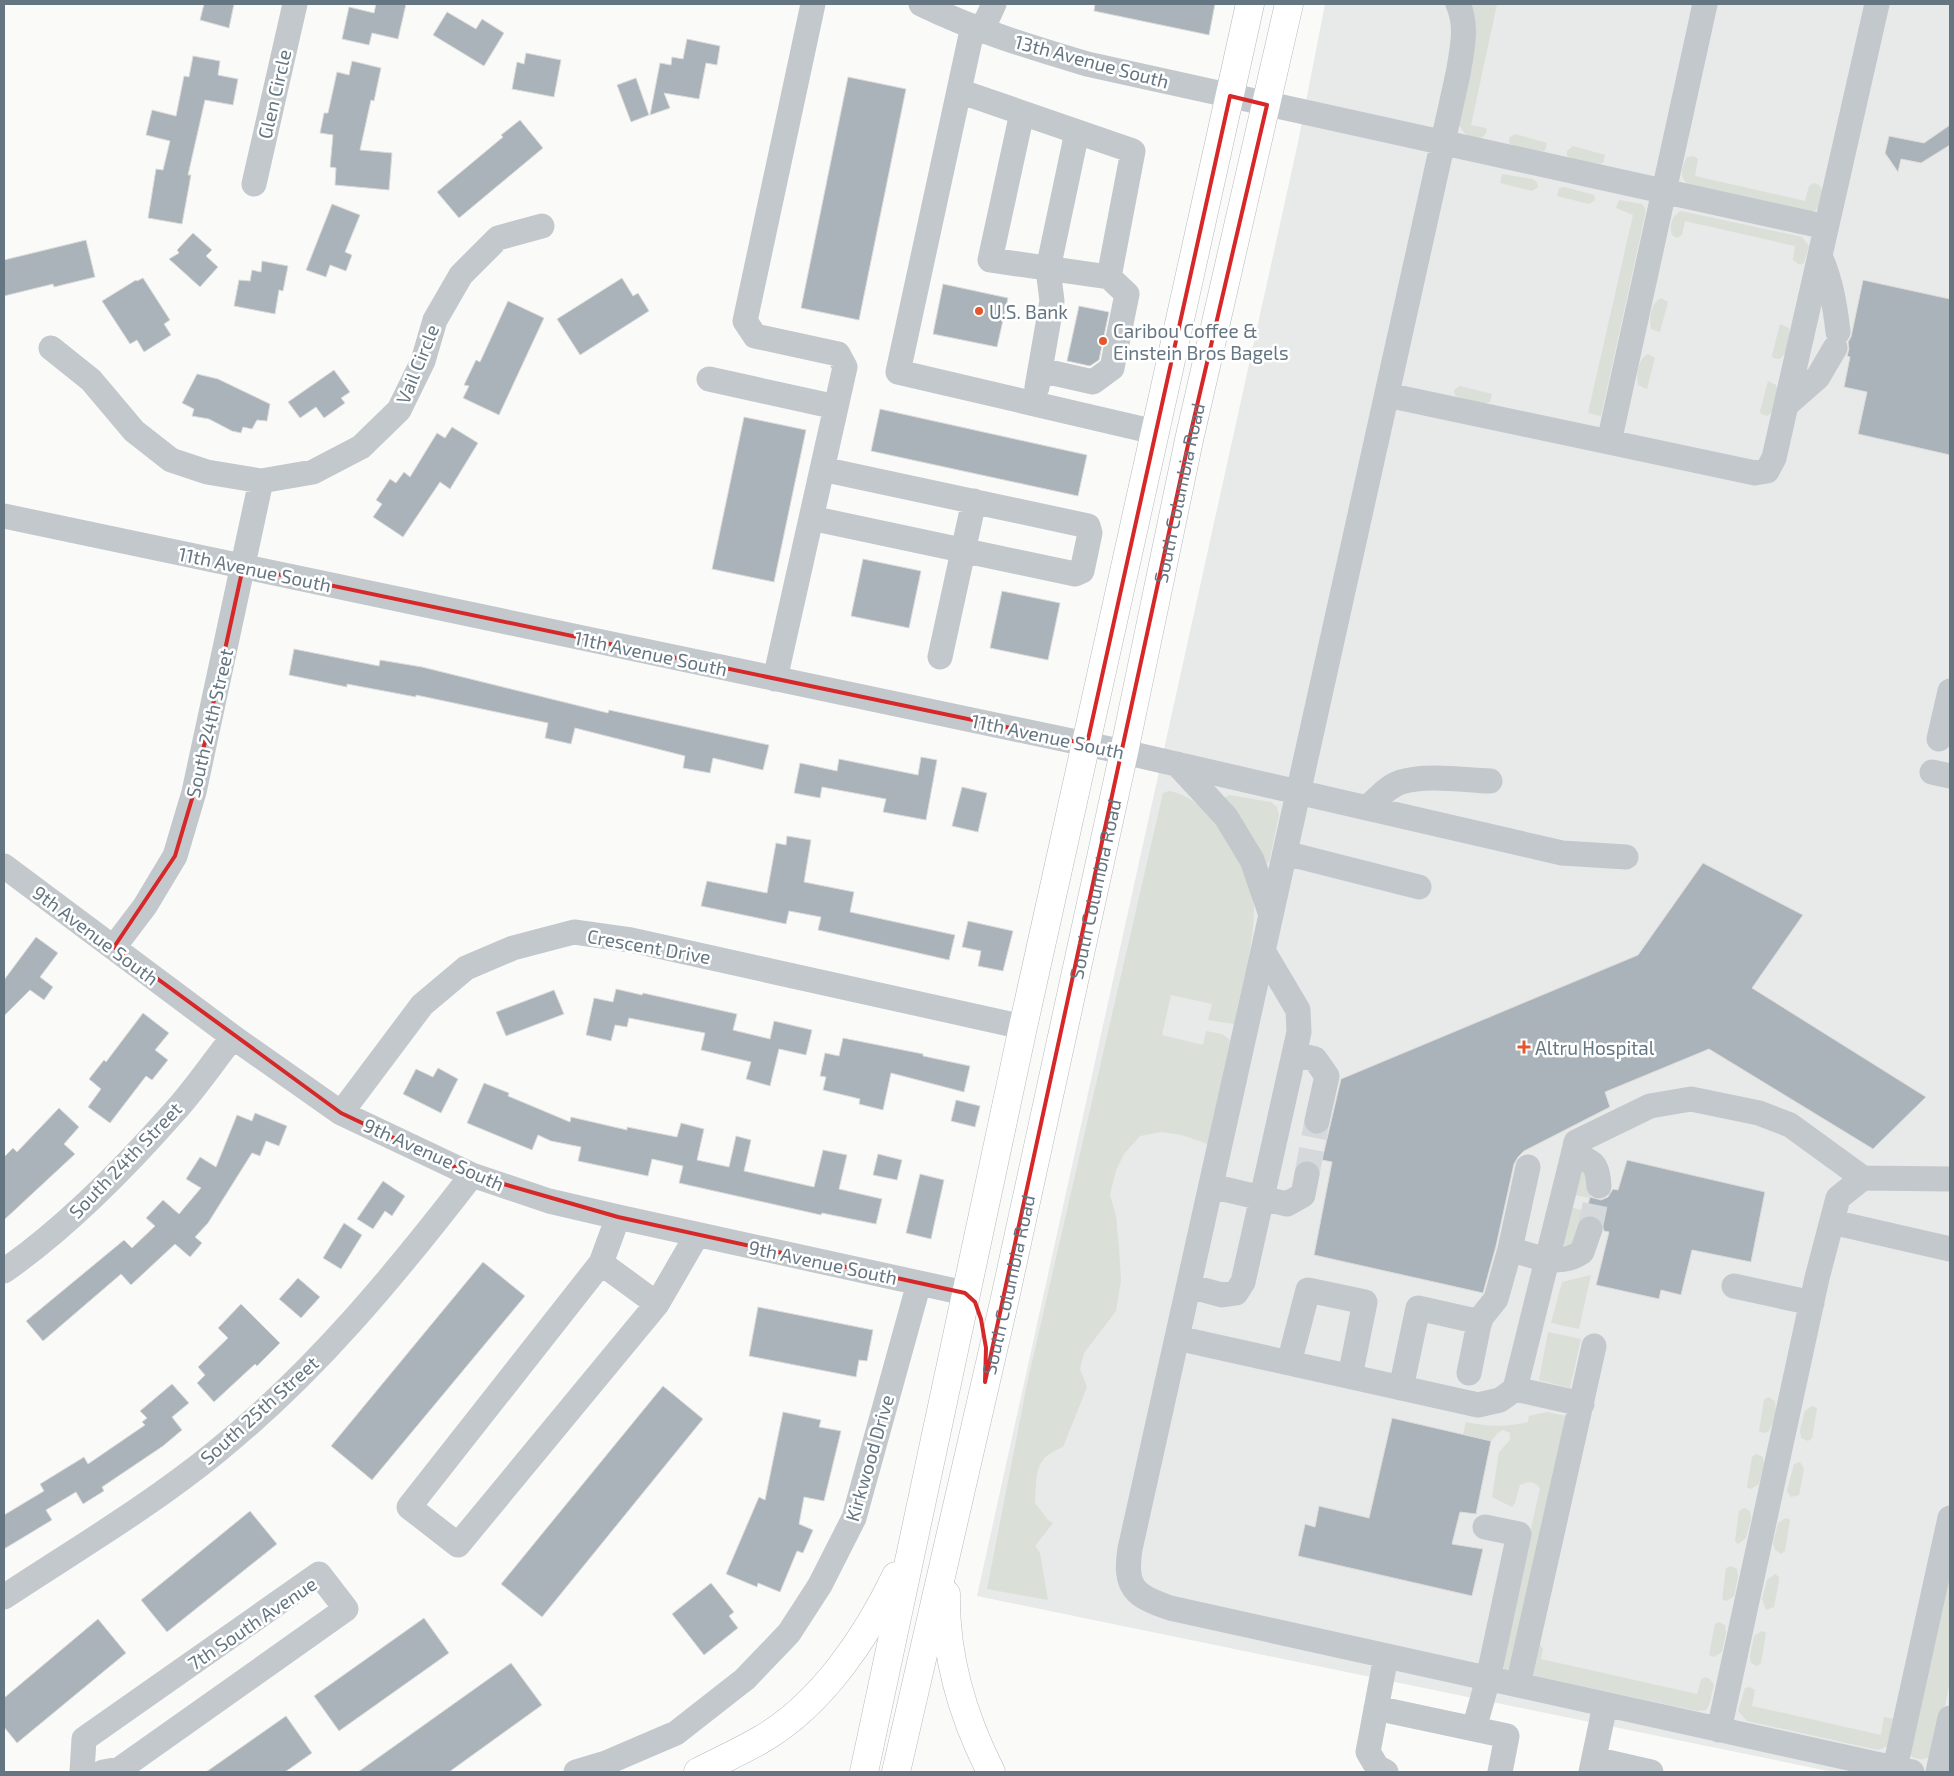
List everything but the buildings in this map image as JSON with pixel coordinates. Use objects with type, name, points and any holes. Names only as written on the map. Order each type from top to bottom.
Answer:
[{"type":"main road","name":"South Columbia Road","points":[[864,1772],[1023,1027],[1250,4]]},
{"type":"main road","name":"South Columbia Road","points":[[896,1772],[985,1382],[1124,752],[1189,440],[1289,4]]},
{"type":"main road","points":[[965,1293],[975,1302],[980,1319],[986,1348],[985,1382]]},
{"type":"main road","points":[[698,1772],[764,1738],[804,1707],[851,1656],[888,1592],[911,1545]]},
{"type":"main road","points":[[946,1551],[945,1612],[954,1677],[978,1746],[991,1772]]},
{"type":"street","name":"Glen Circle","points":[[254,184],[295,4]]},
{"type":"street","points":[[775,679],[845,367],[838,354],[755,336],[745,321],[813,4]]},
{"type":"street","name":"13th Avenue South","points":[[921,4],[978,28],[1087,64],[1826,227]]},
{"type":"street","points":[[994,4],[978,28],[959,91],[898,372],[1155,432]]},
{"type":"street","points":[[1458,4],[1462,12],[1465,37],[1130,1549],[1127,1569],[1131,1587],[1146,1600],[1170,1608],[1903,1770],[1950,1518]]},
{"type":"street","points":[[1609,442],[1705,4]]},
{"type":"street","points":[[1387,395],[1755,473],[1767,471],[1774,458],[1877,4]]},
{"type":"street","points":[[959,91],[1133,151],[1109,277]]},
{"type":"street","points":[[1022,113],[990,260],[1109,277],[1127,294],[1112,368],[1093,382],[1040,370]]},
{"type":"street","points":[[1034,403],[1052,301],[1048,269],[1077,132]]},
{"type":"street","name":"Vail Circle","points":[[51,348],[91,380],[134,431],[171,460],[207,472],[261,481],[313,472],[361,447],[399,410],[422,362],[435,320],[460,275],[498,238],[542,226]]},
{"type":"street","points":[[1786,405],[1818,377],[1837,340],[1835,299],[1820,256]]},
{"type":"street","points":[[709,379],[836,407]]},
{"type":"street","points":[[812,518],[1075,574],[1082,571],[1090,533],[1088,526],[822,469]]},
{"type":"street","name":"South 24th Street","points":[[114,947],[145,906],[175,856],[194,792],[261,481]]},
{"type":"street","points":[[940,657],[974,501]]},
{"type":"street","name":"11th Avenue South","points":[[4,516],[1124,752],[1562,854],[1626,858]]},
{"type":"street","points":[[1940,739],[1950,691]]},
{"type":"street","points":[[1176,764],[1226,816],[1252,860],[1271,915]]},
{"type":"street","points":[[1367,808],[1389,788],[1400,782],[1432,778],[1490,781]]},
{"type":"street","points":[[1285,853],[1419,887]]},
{"type":"street","name":"9th Avenue South","points":[[6,873],[114,947],[233,1036],[341,1112],[472,1175],[549,1200],[618,1217],[965,1293]]},
{"type":"street","name":"Crescent Drive","points":[[341,1112],[422,1005],[466,968],[513,948],[574,932],[631,940],[1023,1027]]},
{"type":"street","points":[[1189,1286],[1222,1295],[1236,1293],[1243,1282],[1299,1032],[1298,1010],[1263,951]]},
{"type":"street","name":"South 24th Street","points":[[4,1271],[31,1252],[105,1185],[175,1112],[233,1036]]},
{"type":"street","points":[[1294,1054],[1315,1059],[1327,1076],[1317,1122]]},
{"type":"street","points":[[1177,1338],[1478,1405],[1500,1400],[1515,1389],[1576,1142],[1650,1106],[1691,1099],[1759,1112],[1790,1125],[1863,1178],[1950,1179]]},
{"type":"street","points":[[1573,1155],[1591,1161],[1598,1170],[1599,1186]]},
{"type":"street","points":[[1469,1373],[1480,1322],[1496,1299],[1510,1249],[1528,1167]]},
{"type":"street","points":[[1211,1186],[1287,1204],[1303,1195],[1307,1174]]},
{"type":"street","name":"South 25th Street","points":[[4,1597],[162,1493],[217,1452],[284,1391],[350,1325],[415,1249],[472,1175]]},
{"type":"street","points":[[1719,1730],[1812,1303],[1838,1198],[1863,1178]]},
{"type":"street","points":[[618,1217],[601,1263],[409,1506],[458,1545],[657,1304],[698,1235]]},
{"type":"street","points":[[1832,1222],[1950,1249]]},
{"type":"street","points":[[1510,1249],[1548,1260],[1564,1260],[1582,1252],[1590,1229]]},
{"type":"street","points":[[601,1263],[657,1304]]},
{"type":"street","name":"Kirkwood Drive","points":[[576,1772],[606,1763],[676,1733],[746,1679],[789,1633],[820,1585],[854,1518],[919,1283]]},
{"type":"street","points":[[1734,1286],[1812,1303]]},
{"type":"street","points":[[1288,1363],[1308,1290],[1365,1302],[1350,1376]]},
{"type":"street","points":[[1401,1388],[1418,1308],[1480,1322]]},
{"type":"street","points":[[1518,1685],[1594,1346]]},
{"type":"street","points":[[1515,1389],[1582,1404]]},
{"type":"street","points":[[1474,1729],[1488,1679],[1518,1534],[1485,1528]]},
{"type":"street","name":"7th South Avenue","points":[[82,1772],[84,1739],[319,1574],[346,1609],[120,1769],[103,1772]]},
{"type":"street","points":[[1386,1656],[1368,1752],[1376,1767],[1386,1772]]},
{"type":"street","points":[[1605,1705],[1592,1766],[1651,1772]]},
{"type":"street","points":[[1376,1708],[1507,1736],[1500,1772]]},
{"type":"street","points":[[1938,1772],[1950,1718]]},
{"type":"highlighted area","points":[[1230,96],[1267,105],[1189,440],[985,1382],[986,1348],[981,1319],[975,1302],[965,1293],[618,1217],[472,1175],[341,1113],[114,947],[175,856],[194,792],[243,567],[1087,744]]},
{"type":"shaded area","name":"Altru Hospital","points":[[1325,4],[1950,4],[1950,1772],[1833,1772],[977,1596],[1297,147]]},
{"type":"shaded area","points":[[1470,4],[1497,4],[1471,125],[1486,128],[1487,131],[1483,137],[1479,138],[1469,136],[1459,125]]},
{"type":"shaded area","points":[[1515,134],[1547,143],[1545,151],[1526,150],[1509,143],[1509,138]]},
{"type":"shaded area","points":[[1573,146],[1605,155],[1603,163],[1584,162],[1567,156],[1567,151]]},
{"type":"shaded area","points":[[1694,156],[1698,159],[1695,176],[1805,201],[1809,186],[1813,183],[1819,185],[1823,191],[1819,206],[1815,211],[1809,212],[1689,185],[1683,179],[1683,168],[1687,157]]},
{"type":"shaded area","points":[[1502,174],[1532,179],[1537,182],[1538,187],[1532,191],[1500,183]]},
{"type":"shaded area","points":[[1564,187],[1594,195],[1595,200],[1589,204],[1557,196],[1559,188]]},
{"type":"shaded area","points":[[1619,200],[1642,204],[1645,208],[1645,215],[1601,416],[1588,413],[1633,215],[1616,208]]},
{"type":"shaded area","points":[[1681,211],[1802,237],[1809,246],[1804,263],[1800,265],[1793,260],[1795,246],[1685,221],[1682,235],[1677,238],[1672,235],[1671,225],[1675,215]]},
{"type":"shaded area","points":[[1661,298],[1668,302],[1660,332],[1651,329],[1650,320],[1651,311],[1655,303]]},
{"type":"shaded area","points":[[1780,324],[1789,328],[1790,336],[1787,350],[1779,359],[1773,358],[1772,355]]},
{"type":"shaded area","points":[[1648,354],[1655,358],[1647,389],[1638,385],[1637,377],[1640,363]]},
{"type":"shaded area","points":[[1768,381],[1776,385],[1777,393],[1775,407],[1767,416],[1761,414],[1760,411]]},
{"type":"shaded area","points":[[1460,386],[1492,394],[1490,402],[1476,402],[1458,397],[1455,395],[1454,390]]},
{"type":"shaded area","points":[[1169,791],[1190,799],[1218,825],[1231,843],[1242,864],[1253,897],[1252,937],[1234,1024],[1208,1020],[1212,1004],[1171,995],[1162,1035],[1203,1045],[1206,1031],[1222,1034],[1230,1040],[1208,1144],[1182,1135],[1161,1132],[1140,1136],[1124,1154],[1116,1170],[1110,1195],[1116,1216],[1121,1280],[1116,1311],[1084,1353],[1080,1369],[1087,1387],[1063,1447],[1046,1456],[1038,1469],[1035,1503],[1048,1520],[1053,1523],[1035,1546],[1040,1553],[1048,1600],[987,1589],[1027,1384],[1163,793]]},
{"type":"shaded area","points":[[1229,795],[1271,802],[1277,807],[1279,815],[1269,862],[1266,864],[1223,799]]},
{"type":"shaded area","points":[[1583,1169],[1593,1185],[1590,1198],[1574,1195],[1578,1173]]},
{"type":"shaded area","points":[[1570,1207],[1586,1211],[1578,1245],[1566,1248],[1562,1240]]},
{"type":"shaded area","points":[[1591,1275],[1579,1329],[1551,1323],[1562,1282]]},
{"type":"shaded area","points":[[1548,1332],[1581,1339],[1570,1388],[1539,1380]]},
{"type":"shaded area","points":[[1768,1397],[1775,1401],[1775,1413],[1770,1429],[1768,1432],[1763,1433],[1759,1431],[1764,1400]]},
{"type":"shaded area","points":[[1812,1406],[1817,1408],[1812,1438],[1808,1441],[1801,1438],[1800,1430],[1805,1411]]},
{"type":"shaded area","points":[[1547,1412],[1566,1416],[1510,1669],[1505,1670],[1501,1662],[1540,1488],[1531,1482],[1520,1485],[1512,1507],[1492,1497],[1499,1452],[1510,1440],[1510,1433],[1503,1430],[1491,1441],[1463,1434],[1466,1422],[1490,1426],[1512,1425],[1528,1422],[1529,1416]]},
{"type":"shaded area","points":[[1756,1454],[1763,1457],[1764,1464],[1759,1484],[1751,1489],[1747,1487],[1752,1457]]},
{"type":"shaded area","points":[[1800,1462],[1804,1469],[1799,1495],[1791,1497],[1787,1491],[1794,1464]]},
{"type":"shaded area","points":[[1744,1508],[1750,1511],[1751,1519],[1746,1538],[1738,1544],[1735,1541],[1739,1511]]},
{"type":"shaded area","points":[[1786,1518],[1790,1520],[1785,1551],[1781,1554],[1775,1550],[1773,1543],[1778,1523]]},
{"type":"shaded area","points":[[1950,1555],[1950,1680],[1937,1747],[1932,1755],[1925,1759],[1917,1759],[1909,1754]]},
{"type":"shaded area","points":[[1731,1566],[1737,1569],[1738,1577],[1734,1596],[1726,1601],[1722,1599],[1726,1568]]},
{"type":"shaded area","points":[[1775,1574],[1779,1577],[1779,1581],[1774,1607],[1766,1610],[1762,1599],[1767,1580]]},
{"type":"shaded area","points":[[1719,1622],[1725,1625],[1726,1632],[1722,1652],[1714,1657],[1709,1655],[1715,1624]]},
{"type":"shaded area","points":[[1762,1631],[1766,1633],[1761,1663],[1757,1666],[1751,1663],[1750,1656],[1754,1636]]},
{"type":"shaded area","points":[[1535,1643],[1543,1649],[1541,1659],[1697,1694],[1701,1680],[1704,1677],[1709,1678],[1714,1685],[1709,1705],[1706,1710],[1697,1711],[1531,1675]]},
{"type":"shaded area","points":[[1750,1687],[1755,1690],[1752,1706],[1881,1735],[1884,1717],[1894,1719],[1890,1745],[1878,1750],[1747,1721],[1738,1711],[1745,1688]]},
{"type":"tunnel","points":[[1307,1174],[1317,1121]]},
{"type":"tunnel","points":[[1590,1229],[1599,1186]]},
{"type":"place","name":"U.S. Bank","points":[[979,311]]},
{"type":"place","name":"Caribou Coffee & Einstein Bros Bagels","points":[[1103,341]]},
{"type":"place","name":"Altru Hospital","points":[[1524,1047]]}]
